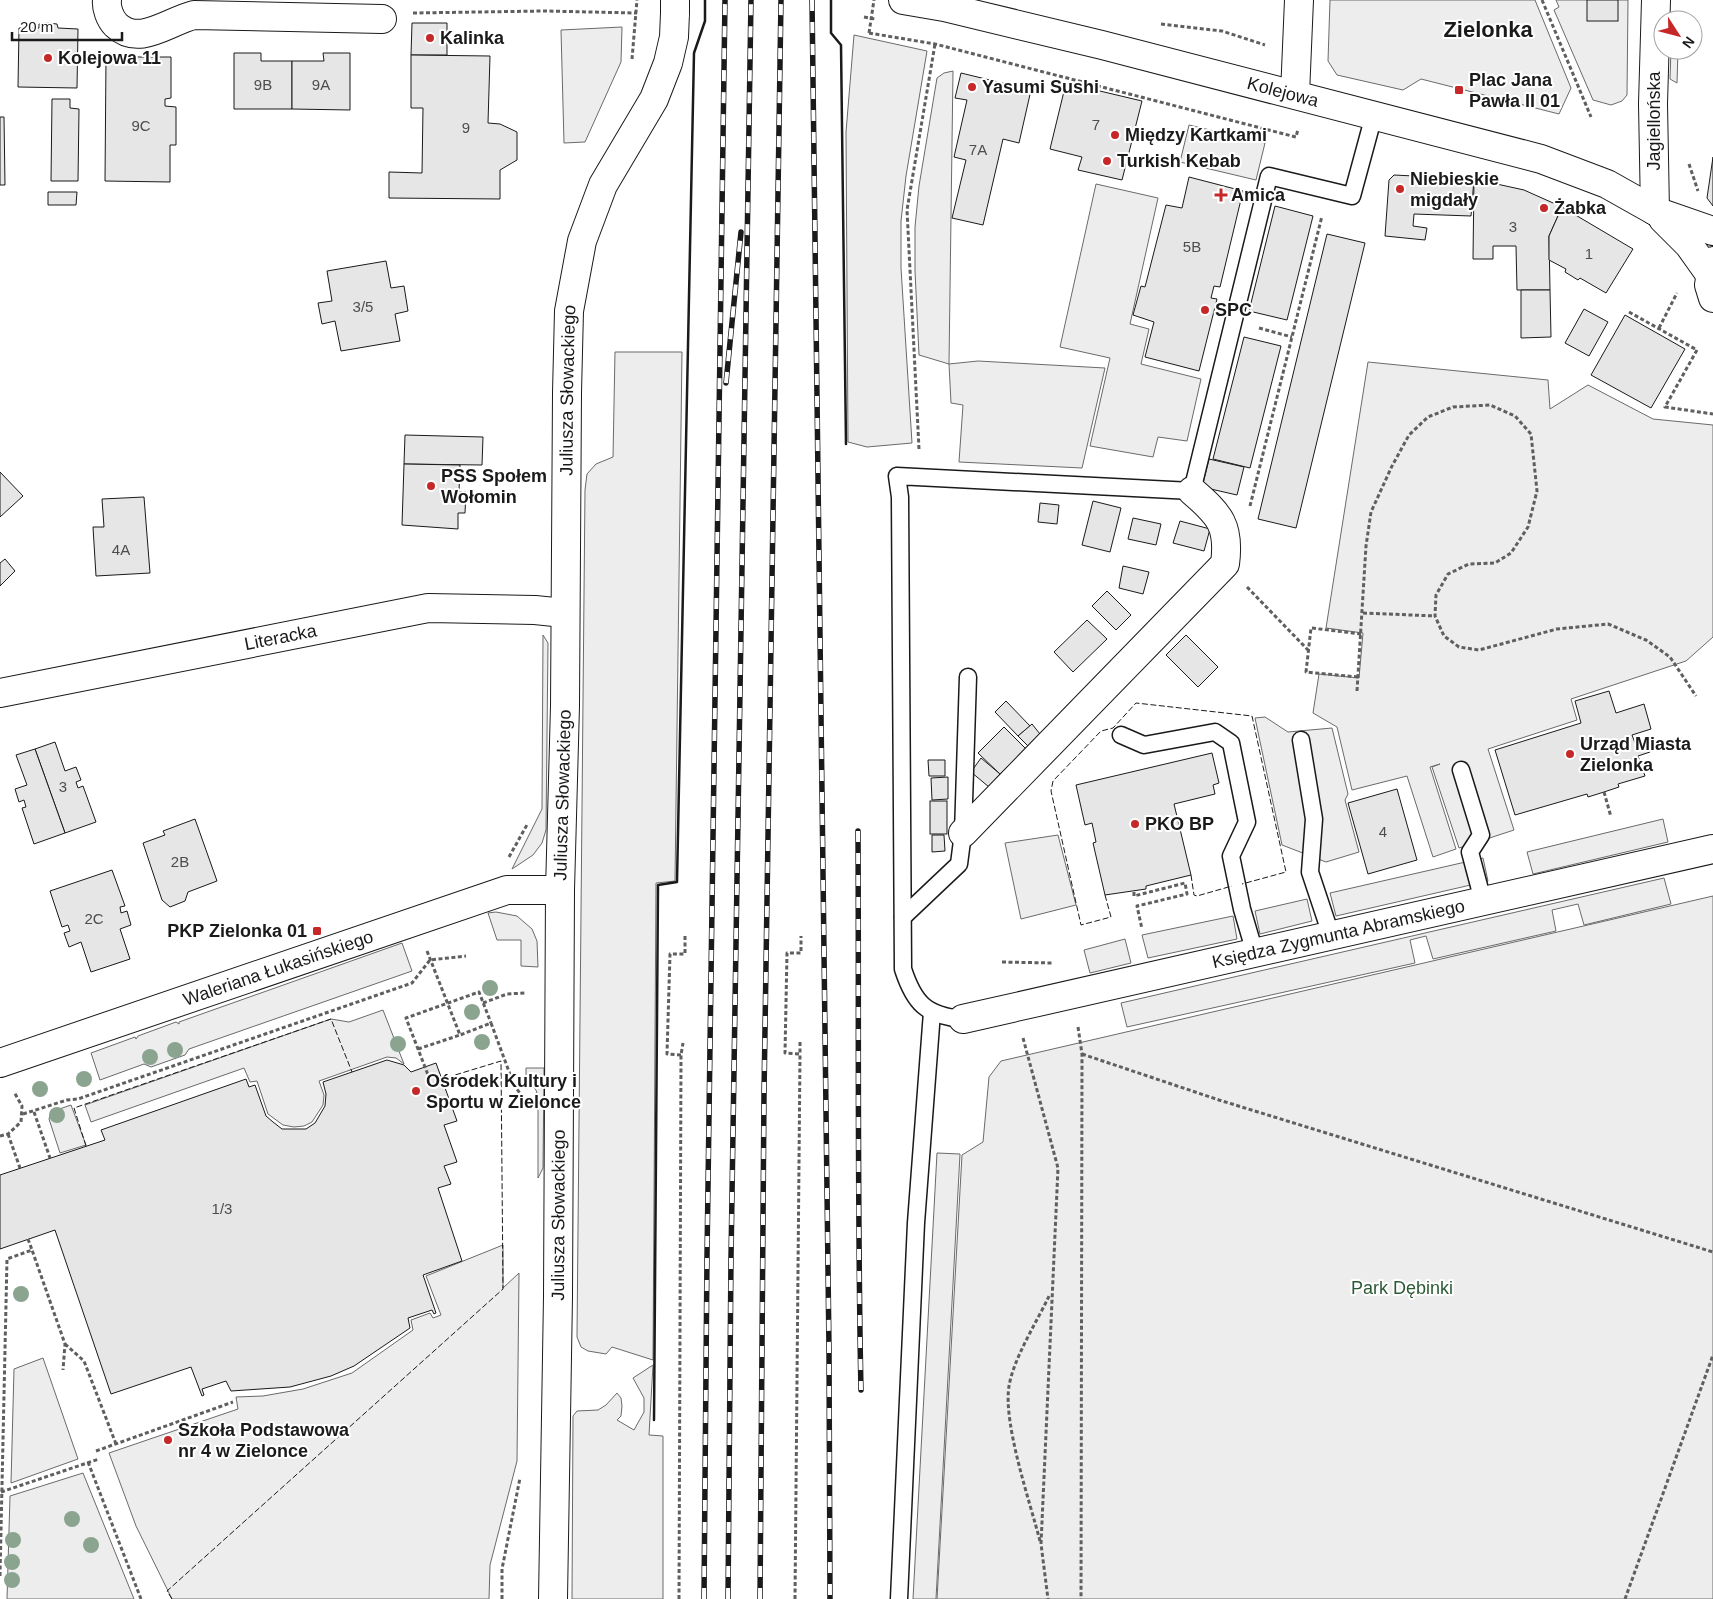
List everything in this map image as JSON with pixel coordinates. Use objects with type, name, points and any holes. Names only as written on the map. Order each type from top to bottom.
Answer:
[{"type":"street","points":[[106,0],[106,7],[114,23],[126,34],[141,36],[177,20],[194,15],[382,19]]},
{"type":"street","name":"Kolejowa","points":[[903,0],[1093,43],[1374,114],[1562,166],[1608,184],[1655,211],[1713,232]]},
{"type":"street","points":[[1295,94],[1299,0]]},
{"type":"street","name":"Jagiellońska","points":[[1655,211],[1653,104],[1656,0]]},
{"type":"street","name":"Juliusza Słowackiego","points":[[553,1599],[558,1296],[560,890],[565,706],[564,613],[569,311],[582,241],[607,178],[654,99],[668,63],[674,37],[675,6]]},
{"type":"street","name":"Kolejowa","points":[[1655,211],[1689,245],[1712,277]]},
{"type":"street","points":[[963,833],[1225,564],[1227,544],[1223,526],[1212,508],[1192,492]]},
{"type":"street","name":"Literacka","points":[[0,693],[428,608],[535,610],[564,613]]},
{"type":"street","name":"Księdza Zygmunta Abramskiego","points":[[963,1019],[1713,849]]},
{"type":"street","name":"Waleriana Łukasińskiego","points":[[0,1063],[507,890],[560,890]]},
{"type":"lane","points":[[963,1019],[946,1018],[920,1004],[910,991],[903,969],[900,496],[898,476],[1192,492],[1269,176],[1352,196],[1374,114]]},
{"type":"lane","points":[[903,917],[959,864],[963,833],[968,678]]},
{"type":"lane","points":[[1121,735],[1144,745],[1215,732],[1231,743],[1247,822],[1231,856],[1242,909],[1255,953]]},
{"type":"lane","points":[[1301,740],[1314,818],[1310,872],[1331,935]]},
{"type":"lane","points":[[1461,770],[1481,836],[1470,852],[1483,901]]},
{"type":"lane","points":[[899,1599],[916,1224],[932,1012]]},
{"type":"path","points":[[382,19],[413,13],[544,11],[637,13],[637,0]]},
{"type":"path","points":[[874,0],[869,33],[936,44],[1296,136],[1299,124]]},
{"type":"path","points":[[1542,0],[1591,117]]},
{"type":"path","points":[[919,452],[907,210],[936,44]]},
{"type":"path","points":[[1686,156],[1699,192]]},
{"type":"path","points":[[1249,508],[1328,191]]},
{"type":"path","points":[[1659,328],[1681,285]]},
{"type":"path","points":[[1629,312],[1697,350],[1665,407],[1713,414]]},
{"type":"path","points":[[1357,691],[1366,546],[1370,512],[1409,436],[1428,416],[1453,407],[1490,404],[1515,416],[1531,434],[1537,492],[1528,527],[1511,553],[1494,563],[1469,564],[1448,574],[1436,596],[1435,616],[1444,636],[1459,647],[1479,650],[1557,629],[1608,624],[1646,640],[1670,657],[1696,696]]},
{"type":"path","points":[[1225,564],[1308,650]]},
{"type":"path","points":[[1363,613],[1435,616]]},
{"type":"path","points":[[1358,677],[1306,672],[1308,650],[1311,628],[1362,634]]},
{"type":"path","points":[[1604,792],[1611,817]]},
{"type":"path","points":[[507,861],[530,818]]},
{"type":"path","points":[[1136,906],[1187,894],[1185,883],[1134,894],[1136,906],[1142,929]]},
{"type":"path","points":[[681,1055],[667,1054],[668,999],[670,954],[684,954],[685,935]]},
{"type":"path","points":[[800,1054],[785,1053],[787,953],[801,953],[801,936]]},
{"type":"path","points":[[424,943],[460,1035]]},
{"type":"path","points":[[23,1114],[67,1100],[78,1100],[412,983],[430,960],[466,956]]},
{"type":"path","points":[[1002,962],[1060,963]]},
{"type":"path","points":[[483,1003],[507,994],[524,994],[525,986]]},
{"type":"path","points":[[430,1080],[406,1018],[479,992],[514,1085]]},
{"type":"path","points":[[1018,1007],[1026,1056],[1058,1168],[1041,1544]]},
{"type":"path","points":[[418,1049],[491,1022]]},
{"type":"path","points":[[795,1599],[800,1042]]},
{"type":"path","points":[[679,1599],[681,1055],[683,1043]]},
{"type":"path","points":[[1081,1599],[1082,1054],[1238,1106],[1713,1252]]},
{"type":"path","points":[[0,1136],[8,1134],[20,1122],[23,1114],[20,1099],[8,1089]]},
{"type":"path","points":[[34,1112],[50,1158]]},
{"type":"path","points":[[8,1134],[20,1168]]},
{"type":"path","points":[[28,1239],[65,1344],[63,1370]]},
{"type":"path","points":[[0,1576],[7,1260],[32,1250]]},
{"type":"path","points":[[1048,1599],[1041,1544],[1015,1447],[1009,1387],[1016,1364],[1051,1292]]},
{"type":"path","points":[[65,1344],[84,1361],[116,1444]]},
{"type":"path","points":[[1625,1599],[1713,1355]]},
{"type":"path","points":[[96,1451],[233,1402]]},
{"type":"path","points":[[1,1492],[99,1459]]},
{"type":"path","points":[[88,1462],[141,1599]]},
{"type":"path","points":[[502,1599],[502,1569],[505,1556]]},
{"type":"shaded area","points":[[1330,0],[1535,0],[1571,88],[1559,114],[1421,79],[1403,90],[1337,75],[1328,61]]},
{"type":"shaded area","points":[[1556,0],[1628,0],[1627,95],[1622,101],[1611,105],[1593,100],[1554,10],[1559,7]]},
{"type":"shaded area","points":[[622,27],[621,62],[585,142],[564,143],[561,30]]},
{"type":"shaded area","points":[[854,35],[927,51],[906,176],[901,221],[901,268],[912,443],[867,447],[848,442],[846,132]]},
{"type":"shaded area","points":[[1671,60],[1678,60],[1677,83],[1670,79]]},
{"type":"shaded area","points":[[953,71],[949,364],[919,355],[915,227],[919,186],[937,78],[944,73]]},
{"type":"shaded area","points":[[1189,125],[1265,143],[1256,180],[1180,162]]},
{"type":"shaded area","points":[[1096,184],[1158,198],[1130,324],[1149,329],[1141,364],[1201,379],[1187,441],[1158,437],[1153,457],[1090,446],[1110,358],[1060,347]]},
{"type":"shaded area","points":[[615,352],[682,352],[675,881],[656,883],[653,1360],[612,1347],[606,1354],[588,1351],[581,1347],[577,1337],[585,490],[587,474],[596,464],[613,457]]},
{"type":"shaded area","points":[[978,361],[1105,368],[1082,468],[959,462],[963,405],[951,403],[949,364]]},
{"type":"shaded area","points":[[1368,362],[1548,380],[1550,409],[1588,385],[1653,419],[1713,425],[1713,637],[1686,661],[1571,699],[1577,720],[1488,749],[1514,830],[1459,848],[1432,767],[1440,764],[1430,767],[1456,849],[1433,857],[1407,776],[1352,790],[1337,727],[1313,713],[1319,674],[1359,678],[1363,633],[1326,628]]},
{"type":"shaded area","points":[[543,635],[548,643],[546,830],[542,843],[533,855],[512,869],[542,809]]},
{"type":"shaded area","points":[[1265,717],[1288,732],[1332,728],[1348,794],[1345,800],[1359,852],[1326,862],[1282,845],[1255,718]]},
{"type":"shaded area","points":[[1663,819],[1668,842],[1533,874],[1527,852]]},
{"type":"shaded area","points":[[1058,835],[1076,905],[1021,919],[1005,843]]},
{"type":"shaded area","points":[[1483,858],[1488,881],[1336,916],[1330,893]]},
{"type":"shaded area","points":[[1664,878],[1671,904],[1584,925],[1578,904],[1552,910],[1556,931],[1433,959],[1426,936],[1410,940],[1415,963],[1127,1027],[1121,1003]]},
{"type":"shaded area","name":"Park Dębinki","points":[[1713,896],[1713,1599],[937,1599],[962,1155],[983,1142],[989,1077],[1001,1061]]},
{"type":"shaded area","points":[[1307,899],[1312,921],[1260,934],[1255,911]]},
{"type":"shaded area","points":[[496,912],[517,916],[532,929],[537,941],[538,967],[521,966],[521,940],[497,940],[488,913]]},
{"type":"shaded area","points":[[1233,916],[1237,939],[1148,958],[1142,935]]},
{"type":"shaded area","points":[[1125,939],[1131,963],[1090,973],[1084,950]]},
{"type":"shaded area","points":[[402,943],[412,971],[189,1049],[185,1055],[151,1067],[144,1064],[100,1080],[91,1053],[135,1037],[136,1039],[138,1036],[176,1022],[179,1024],[179,1022]]},
{"type":"shaded area","points":[[383,1010],[404,1064],[396,1058],[387,1057],[319,1081],[324,1095],[323,1105],[312,1122],[304,1126],[283,1125],[268,1114],[257,1081],[250,1082],[244,1068],[91,1122],[85,1105],[331,1019],[349,1022]]},
{"type":"shaded area","points":[[526,1068],[544,1068],[543,1168],[538,1178],[538,1097],[536,1090],[526,1079]]},
{"type":"shaded area","points":[[71,1105],[86,1145],[60,1153],[49,1119],[51,1112]]},
{"type":"shaded area","points":[[937,1153],[960,1154],[936,1599],[913,1599]]},
{"type":"shaded area","points":[[503,1245],[503,1288],[519,1273],[517,1461],[490,1565],[489,1599],[172,1599],[136,1526],[109,1453],[238,1409],[236,1397],[263,1396],[303,1389],[352,1373],[413,1330],[411,1320],[430,1313],[433,1318],[441,1315],[426,1276]]},
{"type":"shaded area","points":[[43,1358],[78,1459],[11,1483],[14,1369]]},
{"type":"shaded area","points":[[653,1365],[649,1435],[663,1436],[663,1599],[572,1599],[573,1416],[577,1411],[598,1410],[606,1405],[617,1393],[621,1398],[622,1406],[621,1416],[617,1420],[634,1430],[644,1412],[644,1398],[633,1378]]},
{"type":"shaded area","points":[[83,1473],[134,1599],[7,1599],[10,1496]]},
{"type":"building","points":[[1587,0],[1618,0],[1618,21],[1587,21]]},
{"type":"building","points":[[412,23],[447,23],[447,55],[411,55]]},
{"type":"building","name":"Kolejowa 11","points":[[39,24],[57,24],[58,28],[78,29],[77,88],[18,87],[19,28],[39,28]]},
{"type":"building","points":[[234,53],[261,53],[261,61],[292,61],[292,109],[234,109]]},
{"type":"building","points":[[323,53],[350,53],[350,110],[292,109],[292,61],[324,61]]},
{"type":"building","points":[[411,55],[490,56],[488,123],[500,124],[517,132],[517,160],[500,170],[500,199],[389,198],[389,172],[422,173],[423,108],[411,108]]},
{"type":"building","points":[[106,57],[171,57],[171,98],[165,99],[165,106],[176,107],[176,145],[170,145],[170,182],[105,181]]},
{"type":"building","points":[[961,73],[1031,90],[1019,143],[1003,139],[983,225],[952,218],[966,160],[954,157],[967,100],[955,98]]},
{"type":"building","points":[[1066,83],[1142,101],[1122,180],[1078,170],[1082,157],[1050,149]]},
{"type":"building","points":[[52,99],[70,99],[70,108],[79,109],[78,181],[51,181]]},
{"type":"building","points":[[0,117],[4,117],[5,185],[0,185]]},
{"type":"building","points":[[1713,157],[1713,206],[1707,198]]},
{"type":"building","points":[[1394,175],[1474,179],[1471,216],[1414,214],[1413,226],[1427,228],[1425,240],[1385,236],[1389,180]]},
{"type":"building","points":[[1189,177],[1243,191],[1220,287],[1214,286],[1211,298],[1217,299],[1199,371],[1145,357],[1154,322],[1133,315],[1141,286],[1145,287],[1166,205],[1182,208]]},
{"type":"building","points":[[1474,179],[1524,190],[1562,207],[1549,236],[1550,290],[1517,290],[1516,246],[1493,246],[1493,259],[1473,259]]},
{"type":"building","points":[[48,192],[77,192],[76,205],[48,205]]},
{"type":"building","points":[[1275,206],[1313,216],[1287,320],[1249,311]]},
{"type":"building","points":[[1562,207],[1633,249],[1606,293],[1580,278],[1578,280],[1565,272],[1566,269],[1549,260],[1549,236]]},
{"type":"building","points":[[1327,234],[1365,243],[1296,528],[1258,519]]},
{"type":"building","points":[[386,261],[391,288],[404,286],[408,311],[395,314],[400,341],[341,351],[335,321],[322,324],[318,303],[332,301],[327,271]]},
{"type":"building","points":[[1521,290],[1550,290],[1551,337],[1521,338]]},
{"type":"building","points":[[1584,309],[1608,322],[1589,356],[1565,343]]},
{"type":"building","points":[[1625,315],[1685,349],[1651,408],[1591,375]]},
{"type":"building","points":[[1244,337],[1281,346],[1250,468],[1213,459]]},
{"type":"building","points":[[405,435],[483,437],[482,465],[404,464]]},
{"type":"building","points":[[1209,459],[1244,467],[1237,495],[1202,487]]},
{"type":"building","points":[[404,464],[460,465],[459,492],[466,492],[465,513],[458,513],[458,529],[402,525]]},
{"type":"building","points":[[0,472],[23,496],[0,517]]},
{"type":"building","points":[[144,497],[150,573],[96,576],[93,527],[104,527],[102,499]]},
{"type":"building","points":[[1093,501],[1121,508],[1110,552],[1082,545]]},
{"type":"building","points":[[1040,503],[1059,505],[1057,524],[1038,522]]},
{"type":"building","points":[[1133,518],[1161,524],[1156,545],[1128,539]]},
{"type":"building","points":[[1180,521],[1210,529],[1204,551],[1173,543]]},
{"type":"building","points":[[5,559],[15,571],[0,586],[0,563]]},
{"type":"building","points":[[1123,566],[1149,572],[1143,594],[1119,588]]},
{"type":"building","points":[[1107,591],[1131,615],[1116,630],[1092,606]]},
{"type":"building","points":[[1087,620],[1107,639],[1073,672],[1054,652]]},
{"type":"building","points":[[1186,635],[1218,667],[1198,687],[1166,655]]},
{"type":"building","name":"Urząd Miasta Zielonka","points":[[1609,691],[1616,713],[1644,704],[1651,729],[1632,735],[1635,743],[1646,739],[1650,752],[1638,756],[1645,776],[1618,784],[1619,787],[1588,797],[1587,794],[1515,815],[1495,750],[1581,723],[1575,701]]},
{"type":"building","points":[[1006,701],[1030,726],[1018,736],[995,712]]},
{"type":"building","points":[[1032,724],[1040,734],[1028,746],[1018,736]]},
{"type":"building","points":[[1004,727],[1026,749],[1000,774],[978,753]]},
{"type":"building","points":[[55,742],[65,771],[76,767],[81,780],[76,782],[78,788],[83,786],[96,822],[65,833],[35,749]]},
{"type":"building","points":[[35,749],[65,833],[34,844],[22,808],[26,807],[24,800],[19,802],[15,789],[27,785],[16,755]]},
{"type":"building","name":"PKO BP","points":[[1212,753],[1219,783],[1213,785],[1215,794],[1174,804],[1191,875],[1146,886],[1146,889],[1105,895],[1093,843],[1096,842],[1092,823],[1085,825],[1076,785]]},
{"type":"building","points":[[981,758],[1000,774],[989,787],[971,772]]},
{"type":"building","points":[[928,760],[945,760],[945,776],[929,776]]},
{"type":"building","points":[[948,777],[948,799],[932,800],[931,778]]},
{"type":"building","points":[[1397,789],[1417,860],[1368,874],[1348,803]]},
{"type":"building","points":[[930,801],[947,801],[947,834],[930,834]]},
{"type":"building","points":[[195,819],[217,881],[188,892],[185,901],[170,907],[162,900],[143,843],[165,835],[163,831]]},
{"type":"building","points":[[932,835],[944,835],[945,851],[932,852]]},
{"type":"building","points":[[112,870],[125,906],[120,907],[121,913],[127,911],[131,925],[120,929],[130,959],[91,972],[81,942],[69,947],[64,933],[70,931],[68,925],[62,927],[50,891]]},
{"type":"building","points":[[387,1060],[404,1065],[411,1072],[436,1063],[457,1121],[444,1125],[457,1162],[444,1166],[451,1184],[438,1188],[462,1261],[423,1275],[436,1313],[434,1314],[432,1310],[408,1318],[410,1328],[354,1366],[331,1376],[290,1387],[231,1391],[226,1381],[202,1389],[204,1395],[202,1396],[191,1367],[111,1394],[55,1230],[0,1249],[0,1175],[105,1140],[101,1130],[246,1079],[249,1087],[255,1085],[266,1116],[273,1122],[282,1129],[306,1129],[315,1123],[325,1106],[326,1094],[323,1082]]},
{"type":"railway","points":[[704,1599],[707,1256],[725,0]]},
{"type":"railway","points":[[728,1599],[731,1258],[751,0]]},
{"type":"railway","points":[[760,1599],[764,1094],[781,0]]},
{"type":"railway","points":[[812,0],[829,1349],[830,1599]]},
{"type":"railway","points":[[726,383],[741,232]]},
{"type":"railway","points":[[858,831],[861,1390]]},
{"type":"fence","points":[[1105,895],[1111,917],[1081,925],[1051,791],[1053,781],[1101,731],[1113,728],[1136,703],[1252,716],[1286,872],[1242,884]]},
{"type":"fence","points":[[1191,875],[1194,895],[1197,896],[1232,886]]},
{"type":"fence","points":[[86,1146],[74,1108],[331,1019],[352,1072]]},
{"type":"fence","points":[[172,1599],[167,1591],[503,1289],[501,1061],[442,1079]]},
{"type":"wall","points":[[654,1420],[658,885],[677,882],[694,53],[705,21],[705,0]]},
{"type":"wall","points":[[831,0],[831,33],[841,45],[846,444]]},
{"type":"place","name":"Kalinka","points":[[430,38]]},
{"type":"place","name":"Kolejowa 11","points":[[48,58]]},
{"type":"place","name":"Yasumi Sushi","points":[[972,87]]},
{"type":"place","name":"Plac Jana Pawła II 01","points":[[1459,90]]},
{"type":"place","name":"Między Kartkami","points":[[1115,135]]},
{"type":"place","name":"Turkish Kebab","points":[[1107,161]]},
{"type":"place","name":"Niebieskie migdały","points":[[1400,189]]},
{"type":"place","name":"Amica","points":[[1221,195]]},
{"type":"place","name":"Żabka","points":[[1544,208]]},
{"type":"place","name":"SPC","points":[[1205,310]]},
{"type":"place","name":"PSS Społem Wołomin","points":[[431,486]]},
{"type":"place","name":"Urząd Miasta Zielonka","points":[[1570,754]]},
{"type":"place","name":"PKO BP","points":[[1135,824]]},
{"type":"place","name":"PKP Zielonka 01","points":[[317,931]]},
{"type":"place","name":"Ośrodek Kultury i Sportu w Zielonce","points":[[416,1091]]},
{"type":"place","name":"Szkoła Podstawowa nr 4 w Zielonce","points":[[168,1440]]},
{"type":"district","name":"Zielonka","points":[[1488,29]]}]
